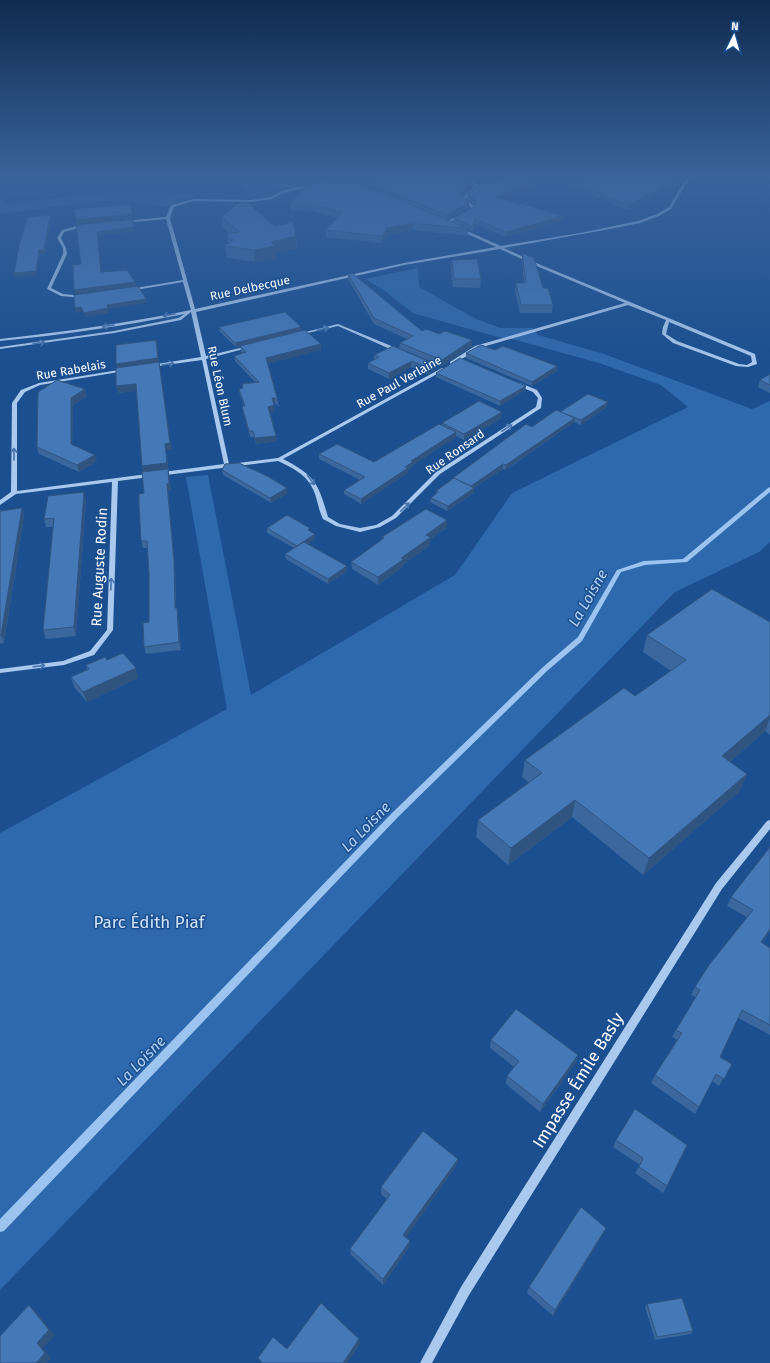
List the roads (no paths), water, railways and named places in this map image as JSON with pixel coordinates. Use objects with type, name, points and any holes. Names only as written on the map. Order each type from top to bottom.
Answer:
[{"type":"street","points":[[59,238],[65,250],[64,257],[50,281],[49,289],[62,295],[79,297],[86,296]]},
{"type":"street","name":"Rue Léon Blum","points":[[173,238],[193,311],[227,465]]},
{"type":"street","points":[[479,238],[540,266],[753,355],[755,363],[748,366],[738,365],[675,342],[664,334],[664,327],[668,320]]},
{"type":"street","name":"Rue Delbecque","points":[[0,340],[107,326],[193,311],[404,264],[555,238]]},
{"type":"street","points":[[124,290],[185,282]]},
{"type":"street","name":"Rue Paul Verlaine","points":[[14,493],[279,459],[442,370],[478,347],[629,303]]},
{"type":"street","name":"Rue Delbecque","points":[[0,348],[76,338],[179,319],[193,311]]},
{"type":"street","points":[[293,336],[338,325],[407,355]]},
{"type":"street","points":[[146,367],[204,358],[255,345]]},
{"type":"street","points":[[460,359],[467,362]]},
{"type":"street","points":[[435,367],[442,370]]},
{"type":"street","name":"Rue Rabelais","points":[[14,493],[14,403],[23,391],[39,384],[130,370]]},
{"type":"street","name":"Rue Ronsard","points":[[279,459],[305,473],[315,483],[325,518],[338,525],[360,530],[378,526],[394,517],[438,473],[538,408],[540,398],[535,391],[515,382]]},
{"type":"street","name":"Rue Auguste Rodin","points":[[0,671],[64,662],[92,653],[110,630],[115,480]]},
{"type":"street","points":[[0,503],[14,493]]},
{"type":"street","name":"Impasse Émile Basly","points":[[426,1363],[465,1291],[718,886],[770,823]]},
{"type":"waterway","name":"La Loisne","points":[[0,1227],[395,815],[545,669],[580,639],[619,571],[644,563],[685,561],[770,489]]},
{"type":"park label","name":"Parc Édith Piaf","points":[[149,922]]}]
